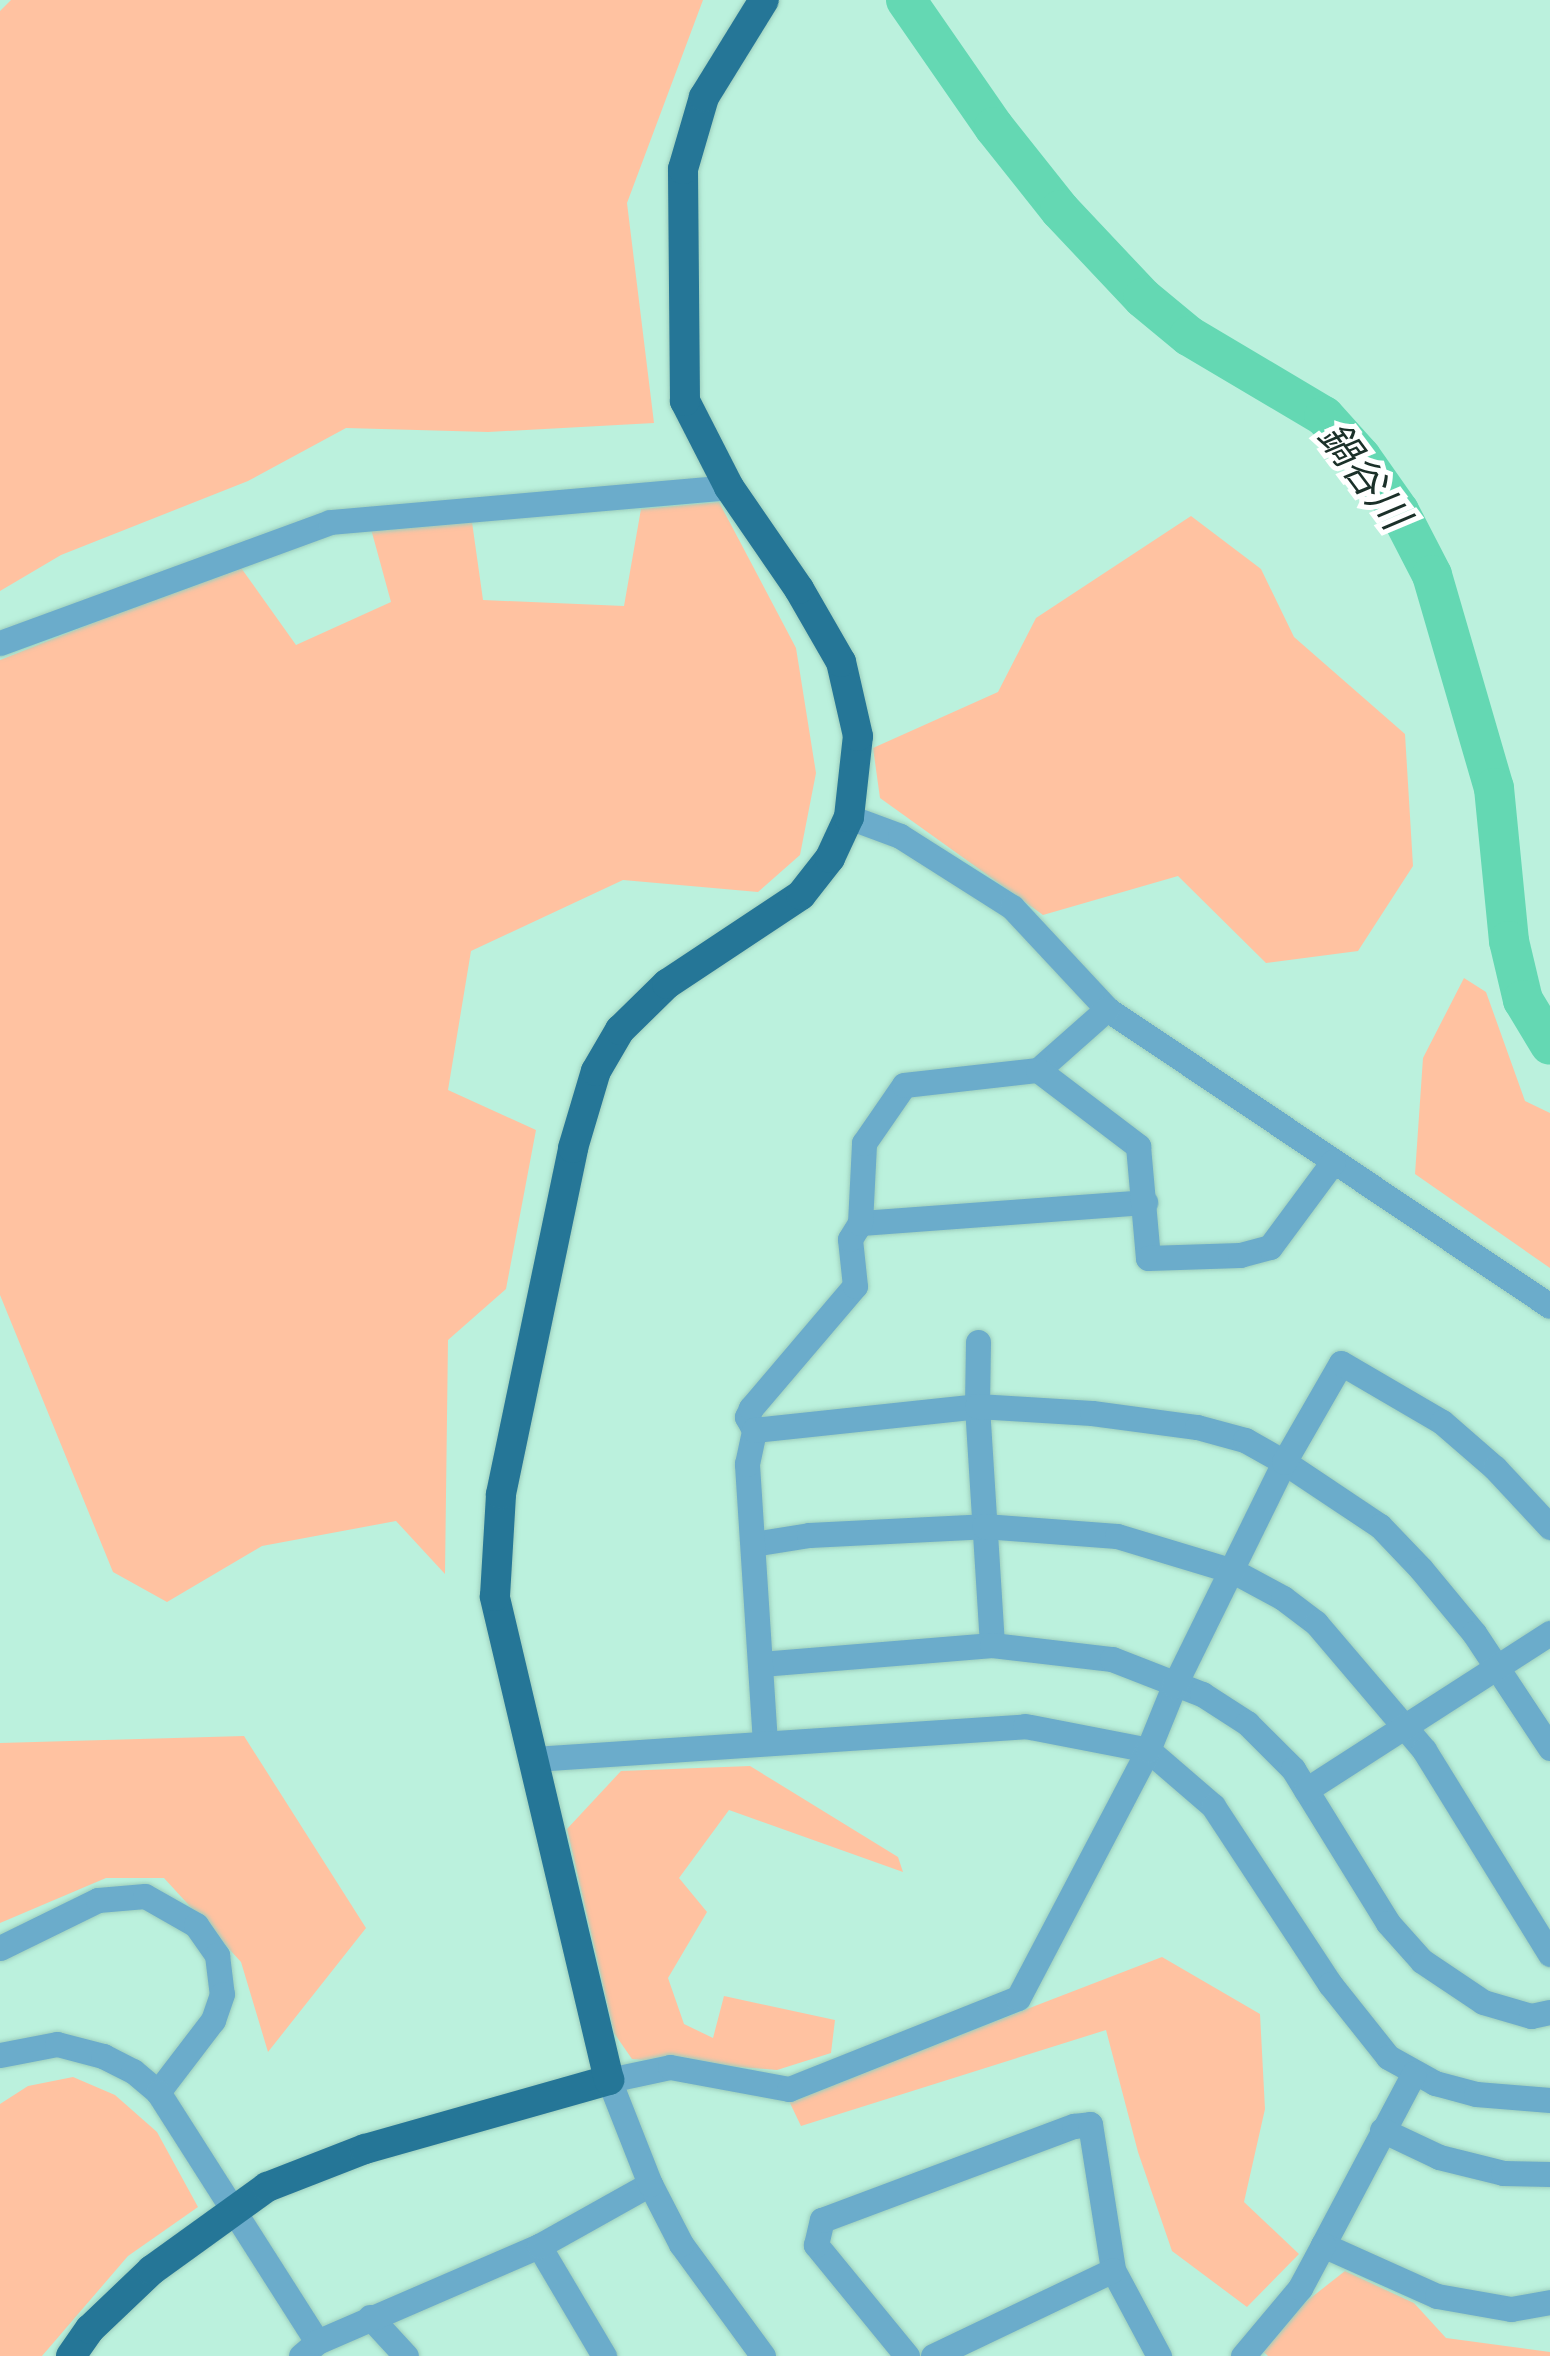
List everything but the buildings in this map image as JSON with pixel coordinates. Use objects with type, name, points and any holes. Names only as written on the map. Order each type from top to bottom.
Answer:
[{"type":"main road","points":[[71,2356],[90,2330],[152,2270],[267,2187],[365,2149],[609,2080],[495,1596],[501,1494],[574,1148],[596,1071],[620,1030],[668,984],[800,895],[830,858],[849,817],[858,736],[841,662],[799,589],[729,487],[685,400],[683,169],[704,97],[764,0]]},
{"type":"street","points":[[0,642],[330,522],[729,487]]},
{"type":"street","points":[[849,817],[900,836],[1012,906],[1107,1008],[1550,1306]]},
{"type":"street","points":[[764,1743],[747,1464],[754,1430],[747,1418],[750,1408],[855,1286],[850,1239],[860,1223],[864,1143],[904,1085],[1038,1070],[1107,1008]]},
{"type":"street","points":[[1038,1070],[1138,1146],[1148,1258],[1240,1255],[1270,1247],[1334,1162]]},
{"type":"street","points":[[860,1223],[1145,1202]]},
{"type":"street","points":[[978,1342],[992,1645]]},
{"type":"street","points":[[763,2356],[681,2244],[650,2184],[609,2080],[670,2068],[789,2089],[1018,1998],[1148,1750],[1174,1686],[1284,1462],[1341,1362],[1442,1422],[1495,1468],[1550,1527]]},
{"type":"street","points":[[754,1430],[978,1406],[1042,1408],[1197,1427],[1245,1440],[1380,1526],[1421,1569],[1496,1667],[1550,1748]]},
{"type":"street","points":[[753,1544],[809,1535],[984,1526],[1117,1536],[1234,1570],[1316,1622],[1424,1750],[1550,1954]]},
{"type":"street","points":[[1306,1790],[1550,1633]]},
{"type":"street","points":[[761,1664],[992,1645],[1112,1659],[1202,1694],[1247,1723],[1293,1769],[1388,1923],[1422,1961],[1483,2002],[1532,2016],[1550,2012]]},
{"type":"street","points":[[534,1760],[1025,1726],[1148,1750],[1213,1806],[1330,1984],[1388,2057],[1414,2073],[1476,2094],[1550,2100]]},
{"type":"street","points":[[0,1948],[98,1900],[146,1896],[196,1925],[216,1955],[222,1994],[213,2020],[158,2092]]},
{"type":"street","points":[[0,2055],[57,2044],[103,2056],[133,2071],[158,2092],[234,2210],[309,2349],[370,2318],[540,2246],[650,2184]]},
{"type":"street","points":[[1242,2356],[1300,2288],[1414,2073]]},
{"type":"street","points":[[907,2356],[816,2246],[822,2220],[1074,2126],[1090,2124],[1113,2270],[1159,2356]]},
{"type":"street","points":[[1382,2130],[1439,2157],[1504,2173],[1550,2174]]},
{"type":"street","points":[[1323,2245],[1437,2296],[1511,2309],[1550,2302]]},
{"type":"street","points":[[540,2246],[604,2356]]},
{"type":"street","points":[[933,2356],[1113,2270]]},
{"type":"street","points":[[370,2318],[406,2356]]},
{"type":"shaded area","points":[[11,0],[703,0],[627,203],[654,423],[488,432],[346,428],[248,481],[61,555],[0,591],[0,11]]},
{"type":"shaded area","points":[[719,502],[796,648],[816,773],[800,855],[758,892],[623,880],[471,951],[448,1090],[536,1130],[506,1289],[448,1340],[445,1574],[396,1521],[262,1546],[167,1602],[113,1572],[0,1295],[0,660],[239,565],[296,645],[391,602],[371,529],[472,522],[483,600],[624,606],[641,509]]},
{"type":"shaded area","points":[[1191,516],[1261,569],[1294,637],[1405,734],[1413,866],[1358,951],[1266,963],[1178,876],[1043,915],[880,798],[873,748],[998,692],[1036,618]]},
{"type":"shaded area","points":[[1464,978],[1486,992],[1525,1101],[1550,1113],[1550,1268],[1415,1174],[1423,1058]]},
{"type":"shaded area","points":[[244,1736],[366,1928],[268,2052],[241,1962],[164,1878],[106,1878],[0,1923],[0,1743]]},
{"type":"shaded area","points":[[750,1766],[898,1857],[903,1872],[729,1810],[679,1878],[707,1912],[668,1978],[684,2024],[713,2038],[724,1996],[835,2020],[831,2053],[777,2070],[632,2059],[614,2033],[567,1829],[621,1771]]},
{"type":"shaded area","points":[[1162,1957],[1260,2014],[1265,2109],[1244,2202],[1299,2254],[1247,2307],[1172,2251],[1138,2152],[1106,2030],[801,2126],[789,2101]]},
{"type":"shaded area","points":[[73,2077],[115,2095],[157,2132],[198,2207],[128,2256],[42,2356],[0,2356],[0,2104],[28,2086]]},
{"type":"shaded area","points":[[1345,2271],[1414,2303],[1446,2338],[1550,2352],[1550,2356],[1268,2356],[1256,2345]]},
{"type":"waterway","name":"鍋谷川","points":[[906,0],[994,127],[1060,210],[1143,298],[1189,336],[1324,416],[1361,457],[1399,511],[1432,575],[1494,788],[1509,941],[1523,1000],[1550,1045]]}]
